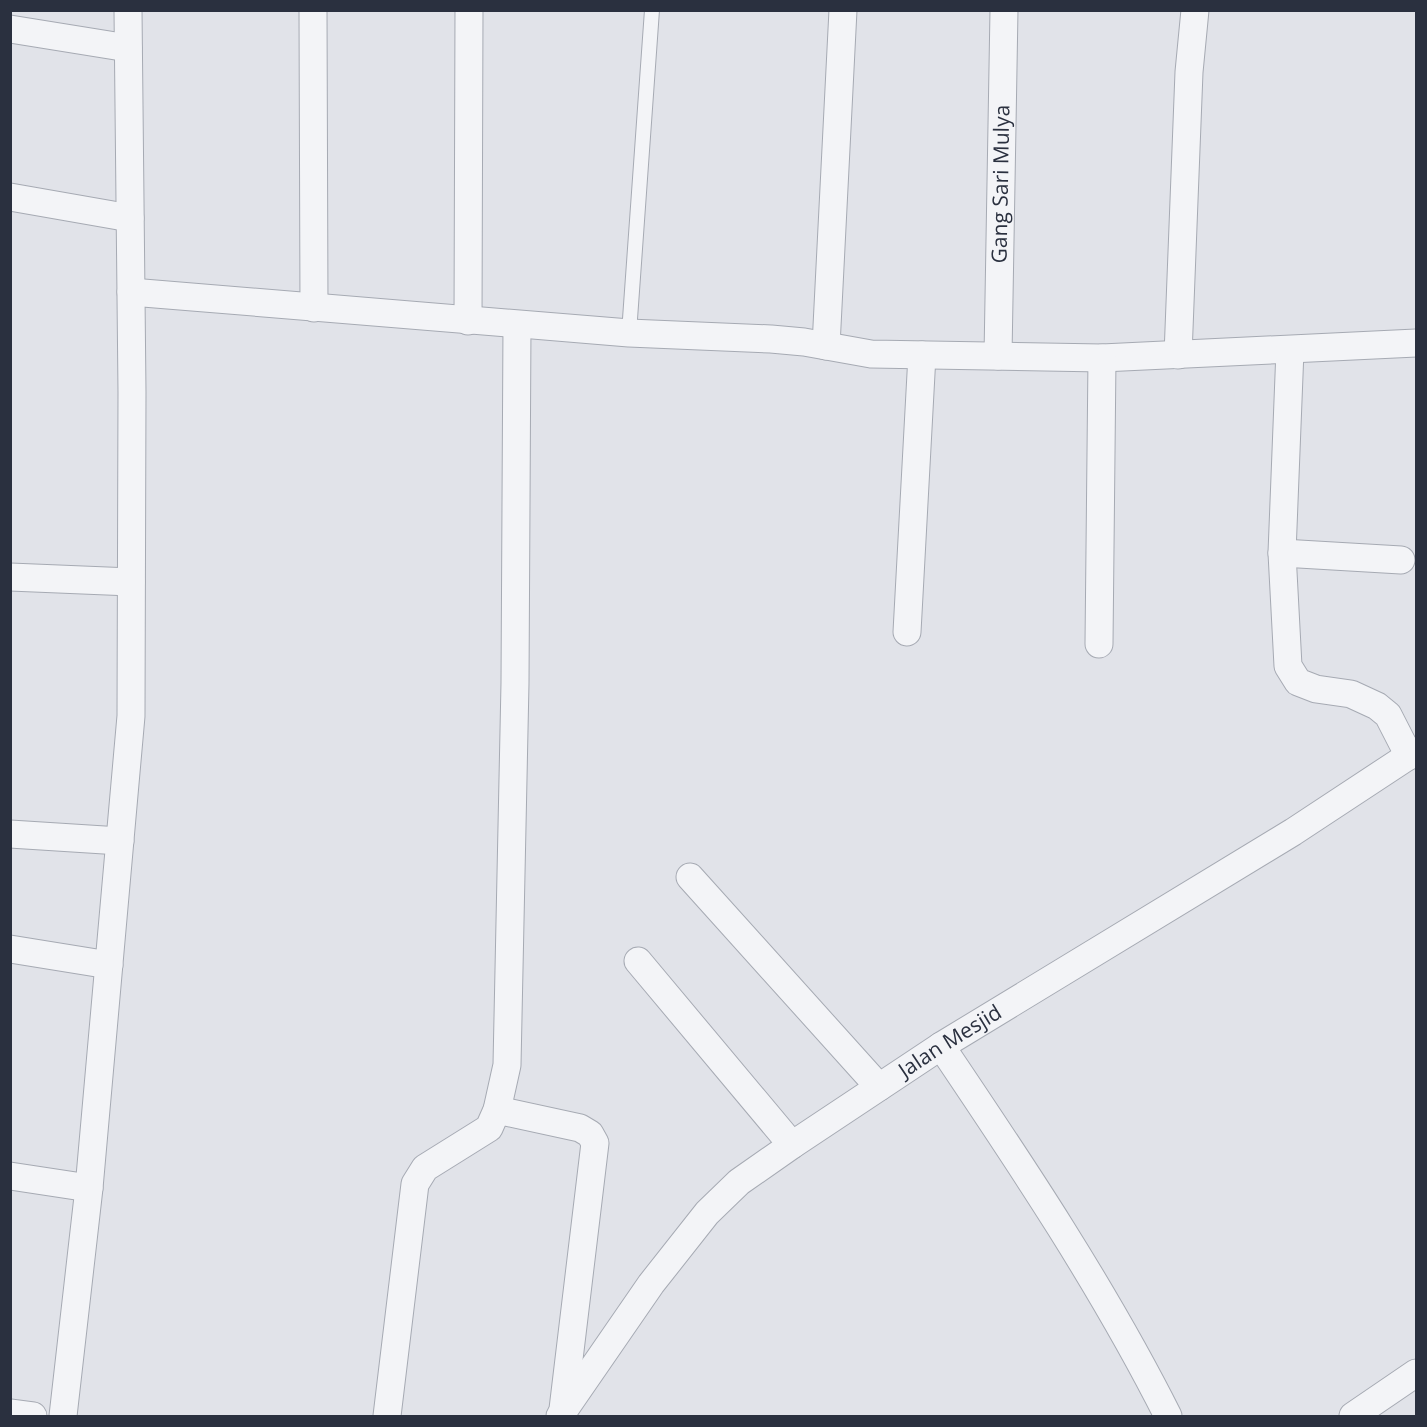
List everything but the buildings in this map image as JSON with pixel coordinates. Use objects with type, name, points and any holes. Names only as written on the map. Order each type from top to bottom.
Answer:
[{"type":"street","points":[[63,1416],[89,1188],[130,716],[131,292],[128,10]]},
{"type":"street","points":[[313,10],[314,308]]},
{"type":"street","points":[[468,10],[468,321]]},
{"type":"street","points":[[826,346],[843,10]]},
{"type":"street","name":"Gang Sari Mulya","points":[[998,356],[1005,10]]},
{"type":"street","points":[[1178,355],[1189,83],[1195,10]]},
{"type":"street","points":[[10,29],[128,48]]},
{"type":"street","points":[[10,197],[130,218]]},
{"type":"street","points":[[131,292],[517,325],[629,333],[771,339],[871,354],[1102,358],[1416,343]]},
{"type":"street","points":[[387,1416],[415,1184],[424,1168],[489,1128],[497,1110],[507,1065],[515,682],[517,325]]},
{"type":"street","points":[[1290,350],[1282,554],[1288,666],[1298,682],[1316,689],[1351,694],[1377,706],[1388,715],[1413,754]]},
{"type":"street","points":[[906,632],[922,355]]},
{"type":"street","points":[[1099,644],[1102,358]]},
{"type":"street","points":[[1282,554],[1401,560]]},
{"type":"street","points":[[10,577],[131,582]]},
{"type":"street","name":"Jalan Mesjid","points":[[561,1415],[651,1284],[707,1213],[739,1182],[941,1046],[1293,832],[1413,754]]},
{"type":"street","points":[[10,834],[120,841]]},
{"type":"street","points":[[690,877],[879,1087]]},
{"type":"street","points":[[10,949],[109,965]]},
{"type":"street","points":[[638,961],[792,1145]]},
{"type":"street","points":[[941,1046],[1020,1164],[1136,1352],[1167,1416]]},
{"type":"street","points":[[497,1110],[580,1128],[590,1134],[595,1143],[561,1415]]},
{"type":"street","points":[[10,1176],[89,1188]]},
{"type":"street","points":[[1353,1416],[1416,1373]]},
{"type":"street","points":[[10,1413],[33,1416]]},
{"type":"lane","points":[[629,333],[652,10]]}]
